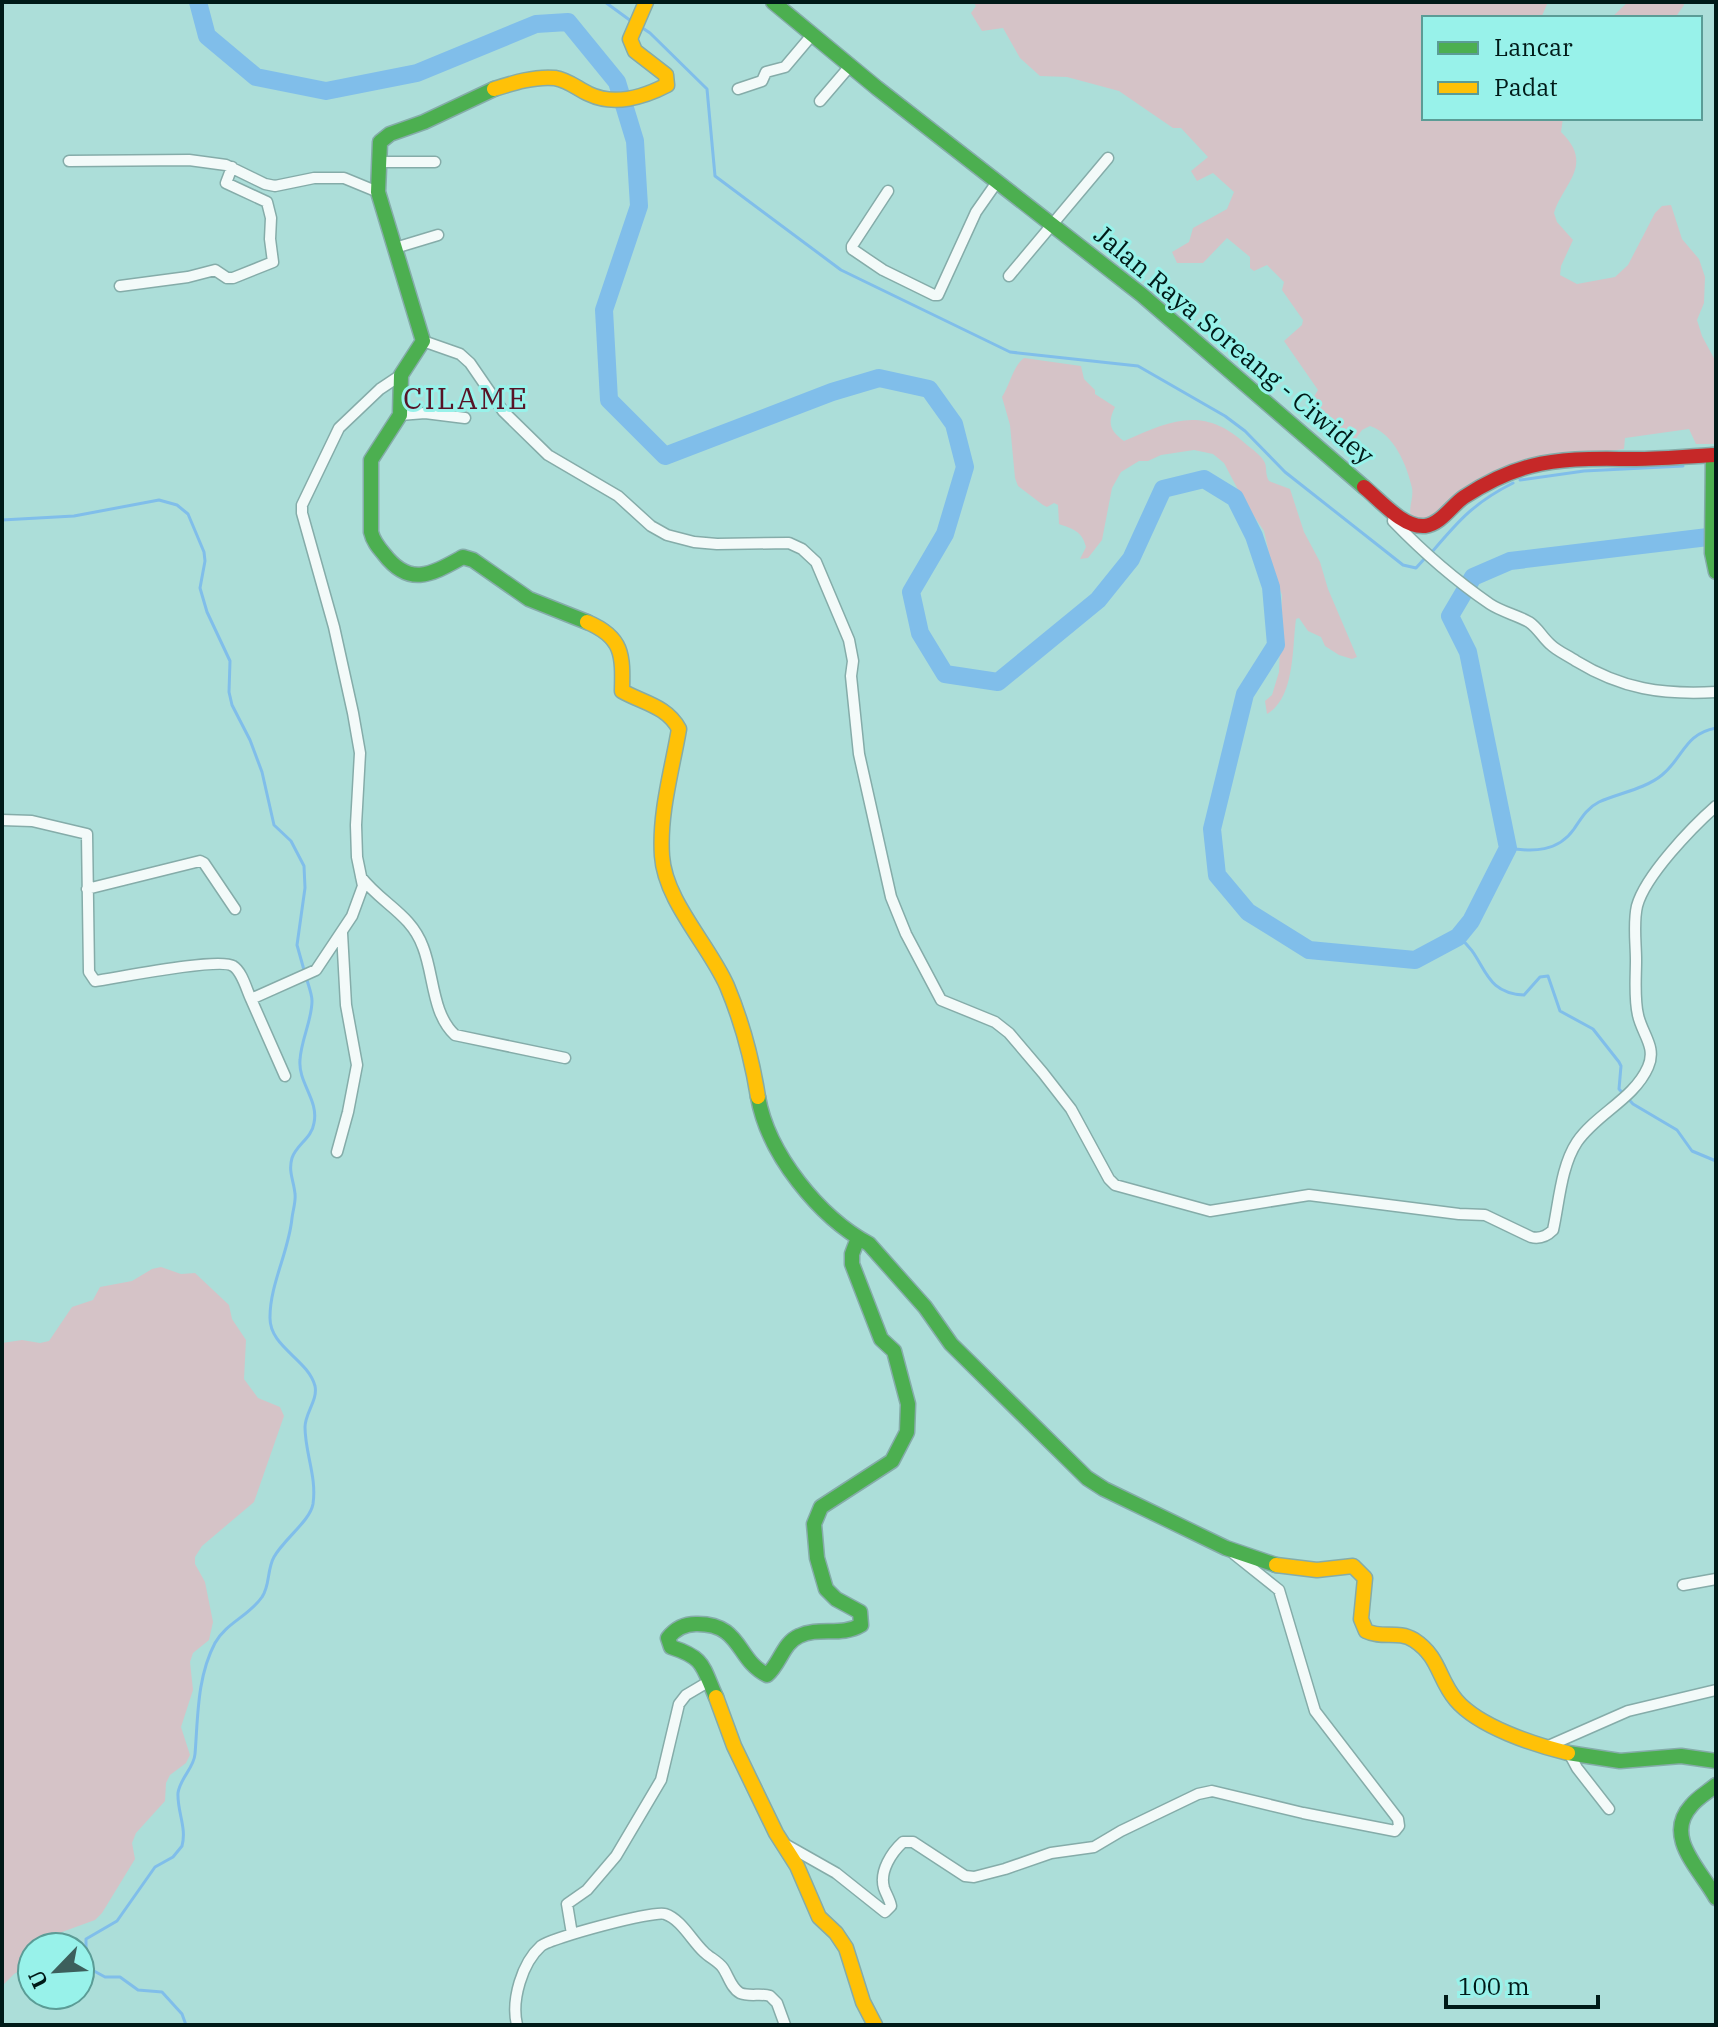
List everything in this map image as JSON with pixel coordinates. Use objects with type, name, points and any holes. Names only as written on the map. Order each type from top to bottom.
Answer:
[{"type":"main road","points":[[646,2],[629,43],[636,53],[663,71],[667,85],[658,90],[602,100],[552,77],[502,84],[426,121],[384,137],[380,142],[378,192],[423,341],[401,375],[400,415],[371,460],[373,541],[388,560],[404,573],[418,576],[431,574],[463,557],[473,560],[529,599],[605,630],[617,646],[623,662],[622,691],[667,711],[676,721],[679,729],[662,825],[662,859],[677,901],[726,984],[751,1056],[761,1113],[770,1136],[810,1197],[869,1244],[925,1307],[951,1344],[1087,1478],[1226,1548],[1295,1569],[1353,1566],[1360,1569],[1366,1584],[1361,1617],[1364,1629],[1370,1634],[1398,1633],[1414,1640],[1436,1657],[1444,1683],[1457,1703],[1500,1729],[1546,1747],[1619,1761],[1682,1756],[1716,1761]]},
{"type":"main road","name":"Jalan Raya Soreang - Ciwidey","points":[[774,2],[850,66],[1142,295],[1395,513],[1412,524],[1424,526],[1435,523],[1461,499],[1483,485],[1504,475],[1546,463],[1582,458],[1714,465]]},
{"type":"main road","points":[[1714,465],[1712,553],[1716,572]]},
{"type":"main road","points":[[858,1238],[852,1264],[881,1339],[894,1351],[898,1375],[906,1392],[908,1424],[907,1432],[889,1465],[821,1507],[814,1524],[817,1558],[826,1589],[836,1599],[860,1612],[861,1625],[841,1635],[820,1631],[800,1635],[790,1641],[767,1675],[759,1672],[742,1645],[722,1628],[697,1624],[670,1633],[668,1638],[669,1645],[697,1658],[739,1757],[782,1843],[797,1866],[819,1917],[842,1941],[863,2002],[875,2025]]},
{"type":"main road","points":[[1716,1785],[1688,1808],[1680,1838],[1686,1855],[1707,1880],[1716,1898]]},
{"type":"street","points":[[738,89],[762,81],[766,72],[785,67],[812,35]]},
{"type":"street","points":[[820,101],[850,66]]},
{"type":"street","points":[[1009,276],[1108,158]]},
{"type":"street","points":[[69,161],[174,159],[232,167],[275,186],[314,178],[344,178],[378,192]]},
{"type":"street","points":[[378,162],[435,162]]},
{"type":"street","points":[[120,286],[188,277],[215,270],[227,278],[233,278],[273,262],[267,202],[226,183],[232,167]]},
{"type":"street","points":[[888,191],[852,249],[934,295],[942,291],[967,230],[997,182]]},
{"type":"street","points":[[395,248],[438,235]]},
{"type":"street","points":[[423,341],[460,354],[470,363],[503,411],[548,455],[618,496],[651,526],[667,535],[717,544],[789,543],[802,549],[816,562],[849,640],[859,754],[891,897],[906,934],[941,1000],[953,1007],[978,1013],[1009,1033],[1071,1109],[1115,1185],[1210,1211],[1309,1195],[1485,1215],[1531,1237],[1540,1238],[1553,1230],[1567,1163],[1577,1142],[1647,1069],[1651,1051],[1636,1003],[1638,904],[1646,882],[1716,806]]},
{"type":"street","points":[[251,999],[316,970],[342,933],[362,894],[356,825],[360,753],[334,627],[302,509],[339,428],[380,389],[401,375]]},
{"type":"street","points":[[400,415],[425,413],[465,418]]},
{"type":"street","points":[[1395,513],[1393,521],[1425,554],[1493,606],[1526,621],[1538,629],[1549,644],[1597,674],[1621,684],[1677,693],[1716,692]]},
{"type":"street","points":[[2,820],[32,821],[86,833],[89,972],[95,981],[201,965],[230,965],[237,969],[285,1076]]},
{"type":"street","points":[[87,889],[200,861],[235,909]]},
{"type":"street","points":[[360,876],[371,890],[409,920],[423,945],[441,1015],[455,1035],[565,1058]]},
{"type":"street","points":[[337,1152],[357,1065],[346,1005],[342,933]]},
{"type":"street","points":[[782,1843],[836,1873],[885,1912],[891,1906],[884,1886],[884,1874],[889,1859],[903,1842],[913,1842],[965,1876],[974,1877],[1051,1853],[1094,1847],[1205,1792],[1395,1831],[1399,1826],[1398,1819],[1315,1711],[1279,1590],[1226,1548]]},
{"type":"street","points":[[1683,1585],[1716,1579]]},
{"type":"street","points":[[572,1934],[567,1904],[587,1890],[616,1856],[664,1773],[679,1704],[686,1695],[708,1682]]},
{"type":"street","points":[[1546,1747],[1628,1711],[1716,1690]]},
{"type":"street","points":[[1569,1753],[1609,1809]]},
{"type":"street","points":[[517,2025],[514,2016],[516,1992],[530,1961],[543,1945],[646,1914],[667,1914],[705,1954],[722,1966],[736,1990],[745,1994],[766,1994],[774,1999],[785,2025]]},
{"type":"shaded area","points":[[973,2],[1548,2],[1542,16],[1422,16],[1422,120],[1563,120],[1561,132],[1576,154],[1576,164],[1554,213],[1557,222],[1573,240],[1560,275],[1577,284],[1615,277],[1628,265],[1655,213],[1662,206],[1671,205],[1682,239],[1699,259],[1705,277],[1704,303],[1697,320],[1716,362],[1716,444],[1696,444],[1689,429],[1625,438],[1624,449],[1535,461],[1437,516],[1412,520],[1410,479],[1393,443],[1370,426],[1362,430],[1352,444],[1312,400],[1318,390],[1284,341],[1302,325],[1303,320],[1282,290],[1284,282],[1267,265],[1254,271],[1250,268],[1250,257],[1227,238],[1203,263],[1177,263],[1172,252],[1189,242],[1193,228],[1227,209],[1234,192],[1213,173],[1197,181],[1191,171],[1208,157],[1181,128],[1173,128],[1119,91],[1067,77],[1040,76],[1020,58],[1003,28],[982,31],[971,13],[976,6]]},
{"type":"shaded area","points":[[1628,2],[1683,2],[1684,5],[1676,16],[1613,16]]},
{"type":"shaded area","points":[[1024,358],[1081,366],[1084,379],[1095,394],[1115,407],[1111,426],[1124,441],[1172,422],[1202,421],[1231,432],[1257,453],[1265,463],[1269,481],[1290,489],[1304,532],[1320,562],[1357,657],[1352,659],[1339,655],[1325,646],[1321,637],[1308,631],[1299,618],[1296,619],[1287,685],[1276,707],[1267,714],[1265,701],[1272,695],[1279,672],[1282,595],[1264,531],[1224,463],[1213,454],[1194,450],[1161,455],[1139,461],[1121,472],[1112,488],[1102,540],[1088,558],[1080,559],[1086,547],[1082,537],[1059,524],[1058,505],[1043,505],[1018,486],[1015,478],[1010,425],[1002,397]]},
{"type":"shaded area","points":[[161,1267],[181,1274],[195,1273],[229,1305],[232,1319],[246,1340],[244,1379],[258,1398],[280,1407],[284,1416],[254,1502],[202,1546],[195,1557],[195,1564],[205,1582],[213,1622],[209,1640],[193,1653],[190,1662],[193,1690],[181,1727],[190,1755],[186,1763],[170,1775],[166,1783],[165,1801],[136,1833],[132,1843],[135,1859],[102,1913],[95,1920],[65,1931],[16,1931],[16,1973],[2,1986],[2,1343],[49,1341],[72,1307],[93,1300],[100,1287],[132,1281]]},
{"type":"waterway","points":[[198,2],[207,36],[256,77],[326,91],[417,73],[536,24],[568,22],[617,82],[635,141],[639,206],[604,310],[609,400],[665,456],[832,392],[879,378],[929,389],[954,424],[965,467],[945,534],[911,592],[920,633],[945,674],[998,682],[1098,600],[1131,559],[1163,489],[1204,479],[1235,498],[1254,536],[1271,587],[1276,645],[1245,694],[1212,829],[1217,875],[1248,912],[1309,950],[1415,960],[1458,937],[1471,921],[1508,848],[1468,652],[1450,616],[1473,577],[1510,561],[1716,538]]},
{"type":"waterway","points":[[605,2],[631,21]]},
{"type":"waterway","points":[[641,27],[707,89],[715,176],[841,270],[1010,352],[1138,366],[1225,416],[1245,431],[1285,472],[1403,565],[1416,568],[1426,557]]},
{"type":"waterway","points":[[1520,480],[1584,471],[1683,466]]},
{"type":"waterway","points":[[1432,552],[1468,513],[1513,483]]},
{"type":"waterway","points":[[2,520],[74,516],[159,500],[177,505],[188,514],[204,552],[200,588],[207,612],[230,661],[229,692],[232,705],[262,772],[274,825],[291,841],[304,866],[305,888],[297,945],[304,970]]},
{"type":"waterway","points":[[1508,848],[1536,850],[1560,842],[1568,837],[1591,807],[1655,780],[1697,735],[1716,728]]},
{"type":"waterway","points":[[1458,937],[1474,954],[1491,981],[1510,993],[1524,995],[1540,977],[1548,976],[1560,1011],[1593,1029],[1619,1062],[1619,1089],[1633,1104],[1677,1130],[1692,1151],[1716,1161]]},
{"type":"waterway","points":[[186,2025],[182,2014],[162,1992],[138,1990],[120,1977],[105,1977],[94,1971],[86,1953],[86,1939],[117,1921],[155,1867],[173,1857],[182,1846],[178,1793],[194,1759],[199,1697],[209,1656],[220,1636],[262,1597],[274,1557],[307,1517],[313,1504],[305,1427],[315,1386],[305,1368],[276,1337],[270,1317],[273,1292],[295,1203],[292,1158],[310,1133],[315,1115],[300,1068],[312,1001],[306,977]]},
{"type":"traffic: fast","points":[[773,2],[877,88],[1142,295],[1364,487]]},
{"type":"traffic: fast","points":[[494,89],[424,122],[390,134],[380,142],[378,192],[423,341],[401,375],[400,415],[371,460],[371,532],[380,549],[403,571],[422,575],[463,557],[473,560],[529,599],[587,622]]},
{"type":"traffic: fast","points":[[1713,455],[1712,553],[1716,572]]},
{"type":"traffic: fast","points":[[758,1097],[773,1140],[798,1182],[832,1218],[869,1244],[925,1307],[951,1344],[1087,1478],[1226,1548],[1276,1565]]},
{"type":"traffic: fast","points":[[716,1697],[701,1664],[690,1655],[671,1647],[668,1638],[680,1628],[696,1624],[722,1629],[749,1661],[767,1675],[789,1644],[799,1636],[853,1629],[861,1625],[860,1612],[836,1599],[826,1589],[817,1558],[814,1524],[821,1507],[892,1461],[907,1432],[908,1404],[894,1351],[881,1339],[852,1264],[858,1238]]},
{"type":"traffic: fast","points":[[1568,1753],[1620,1761],[1681,1756],[1716,1761]]},
{"type":"traffic: fast","points":[[1716,1785],[1691,1806],[1683,1818],[1681,1830],[1687,1853],[1716,1898]]},
{"type":"traffic: slow","points":[[494,89],[532,79],[555,78],[599,98],[619,100],[667,85],[666,75],[635,51],[630,39],[646,2]]},
{"type":"traffic: slow","points":[[587,622],[614,641],[621,657],[622,691],[661,710],[679,729],[662,824],[665,873],[679,906],[727,986],[746,1041],[758,1097]]},
{"type":"traffic: slow","points":[[1276,1565],[1317,1570],[1353,1566],[1365,1578],[1361,1619],[1366,1631],[1414,1640],[1429,1654],[1450,1692],[1466,1710],[1508,1734],[1568,1753]]},
{"type":"traffic: slow","points":[[716,1697],[734,1746],[776,1833],[797,1866],[819,1917],[846,1948],[863,2002],[875,2025]]},
{"type":"traffic: jam","points":[[1364,487],[1400,518],[1425,526],[1436,522],[1460,500],[1480,488],[1531,466],[1570,460],[1716,455]]},
{"type":"district","name":"CILAME","points":[[466,399]]}]
